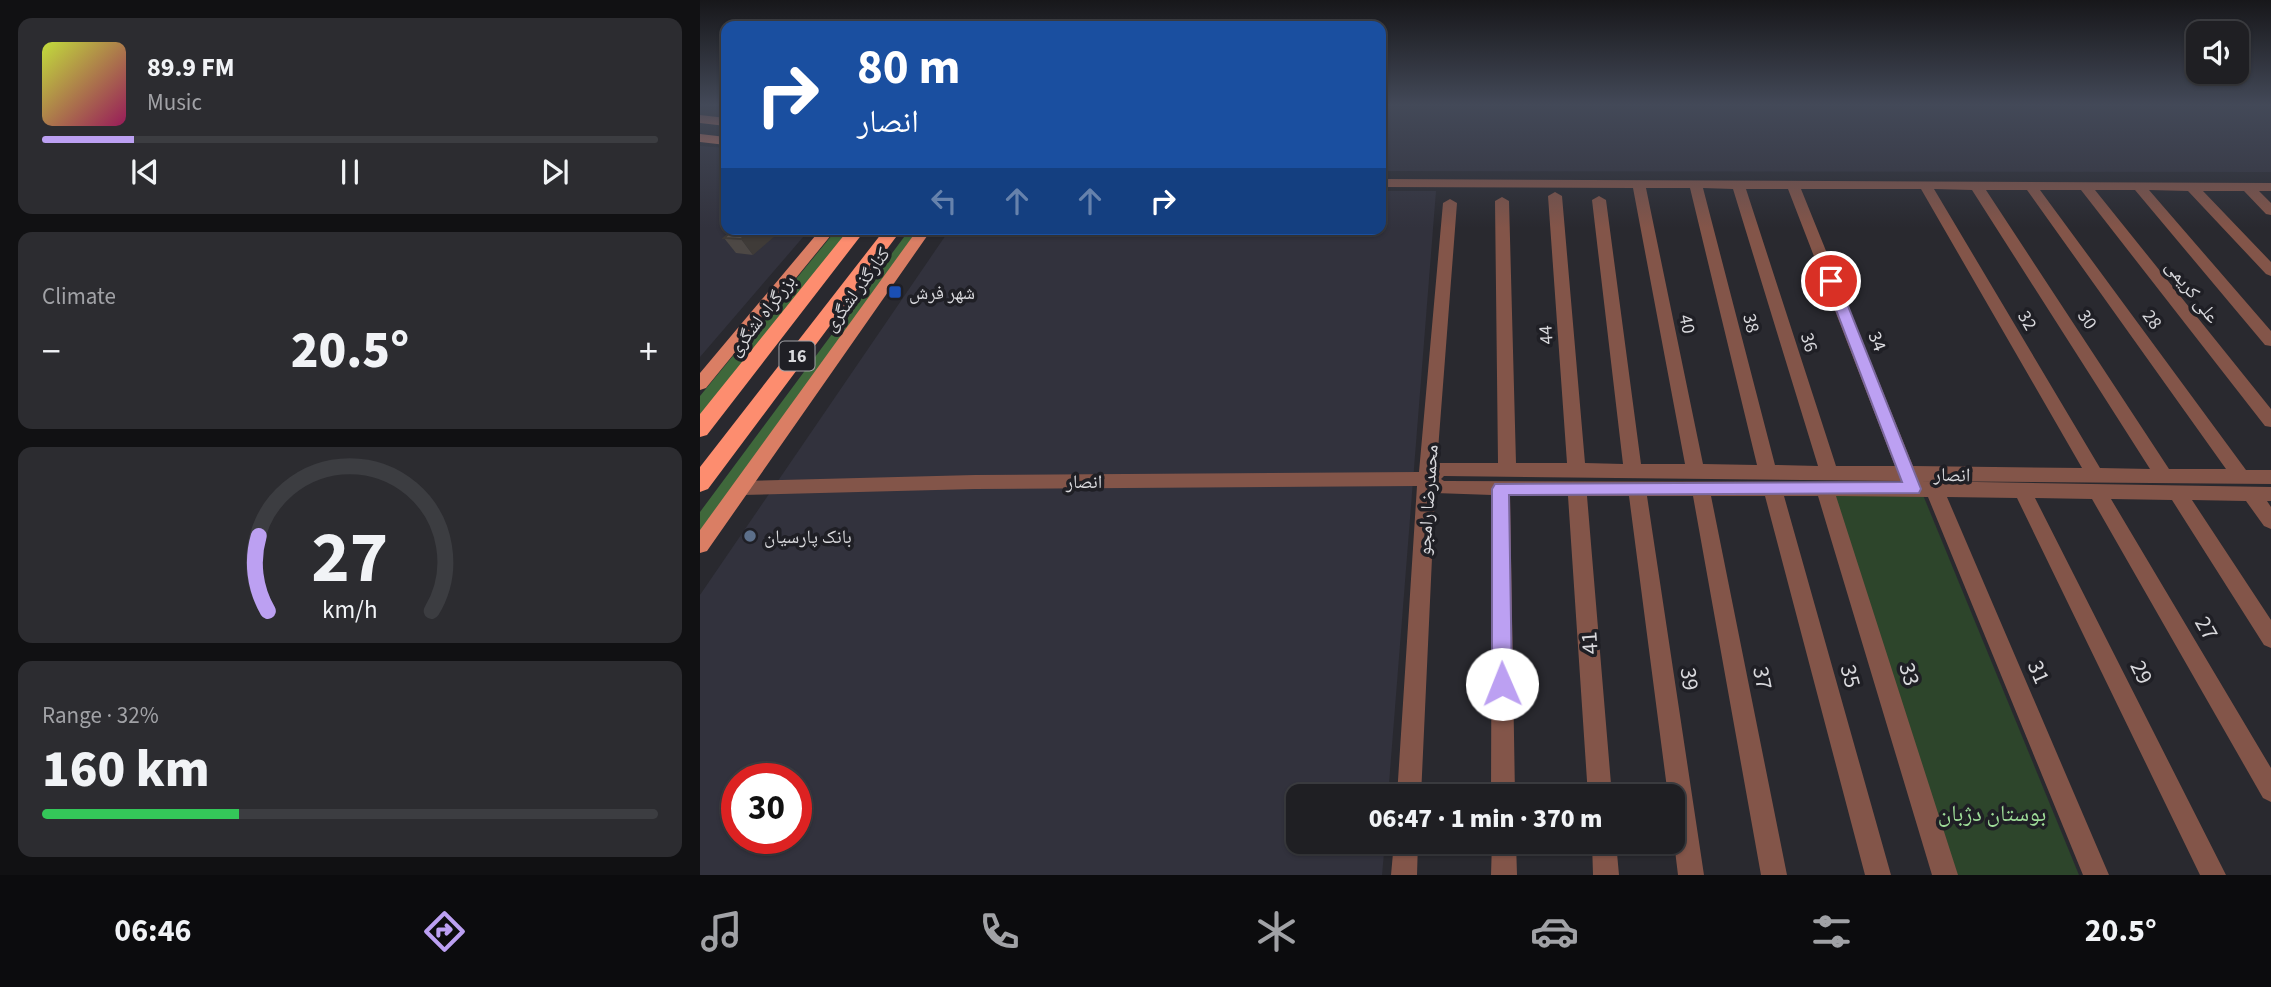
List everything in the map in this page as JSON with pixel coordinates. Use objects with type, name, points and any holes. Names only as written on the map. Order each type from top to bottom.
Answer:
[{"type":"highway","name":"بزرگراه لشگری","points":[[700,429],[853,235]]},
{"type":"highway","name":"16","points":[[700,484],[889,235]]},
{"type":"main road","points":[[700,384],[824,235]]},
{"type":"main road","name":"کنارگذر لشگری","points":[[700,545],[921,235]]},
{"type":"street","points":[[1386,175],[2271,179]]},
{"type":"street","points":[[1386,183],[2271,187]]},
{"type":"street","name":"40","points":[[1639,184],[1698,481]]},
{"type":"street","name":"38","points":[[1695,184],[1771,481]]},
{"type":"street","name":"36","points":[[1738,184],[1827,481]]},
{"type":"street","name":"34","points":[[1793,184],[1918,484]]},
{"type":"street","name":"32","points":[[1925,185],[2097,484]]},
{"type":"street","name":"30","points":[[1976,185],[2164,476]]},
{"type":"street","name":"28","points":[[2030,186],[2241,477]]},
{"type":"street","name":"علی کریمی","points":[[2085,186],[2271,421]]},
{"type":"street","points":[[2138,186],[2271,341]]},
{"type":"street","points":[[2191,186],[2271,271]]},
{"type":"street","points":[[2247,187],[2271,211]]},
{"type":"street","name":"44","points":[[1555,196],[1577,480]]},
{"type":"street","name":"39","points":[[1599,200],[1635,480],[1691,875]]},
{"type":"street","points":[[1502,201],[1503,784]]},
{"type":"street","name":"محمدرضا رامجو","points":[[1410,784],[1427,479],[1450,203]]},
{"type":"street","name":"انصار","points":[[1918,484],[2023,492],[2164,476],[2271,477]]},
{"type":"street","name":"انصار","points":[[741,488],[1002,482],[1427,479],[1441,488],[1504,479],[2097,484],[2178,493],[2271,494]]},
{"type":"street","name":"41","points":[[1577,480],[1599,784]]},
{"type":"street","name":"37","points":[[1698,481],[1774,875]]},
{"type":"street","name":"35","points":[[1771,481],[1878,875]]},
{"type":"street","name":"33","points":[[1827,481],[1945,875]]},
{"type":"street","name":"31","points":[[1918,484],[2096,875]]},
{"type":"street","name":"27","points":[[2097,484],[2271,790]]},
{"type":"street","name":"29","points":[[2023,492],[2214,875]]},
{"type":"street","points":[[2178,493],[2271,638]]},
{"type":"street","points":[[2251,494],[2271,521]]},
{"type":"street","points":[[1404,875],[1405,854]]},
{"type":"street","points":[[1504,854],[1504,875]]},
{"type":"street","points":[[1605,854],[1606,875]]},
{"type":"shaded area","points":[[700,147],[711,147],[721,148],[721,235],[805,235],[700,357]]},
{"type":"shaded area","points":[[1386,147],[2271,147],[2271,172],[1386,171]]},
{"type":"shaded area","points":[[1386,191],[1436,191],[1389,784],[1286,784],[1286,854],[1384,854],[1382,875],[700,875],[700,595],[946,235],[1386,235]]},
{"type":"green space","points":[[832,235],[846,235],[700,417],[700,396]]},
{"type":"green space","points":[[906,235],[915,235],[700,533],[700,512]]},
{"type":"green space","name":"بوستان دژبان","points":[[1832,495],[1923,495],[2079,875],[1951,875]]},
{"type":"building","points":[[727,235],[746,235],[741,239],[724,238]]},
{"type":"place","name":"شهر فرش","points":[[895,292]]},
{"type":"place","name":"بانک پارسیان","points":[[750,536]]},
{"type":"route","points":[[1502,684],[1501,489],[1913,489],[1831,281]]}]
